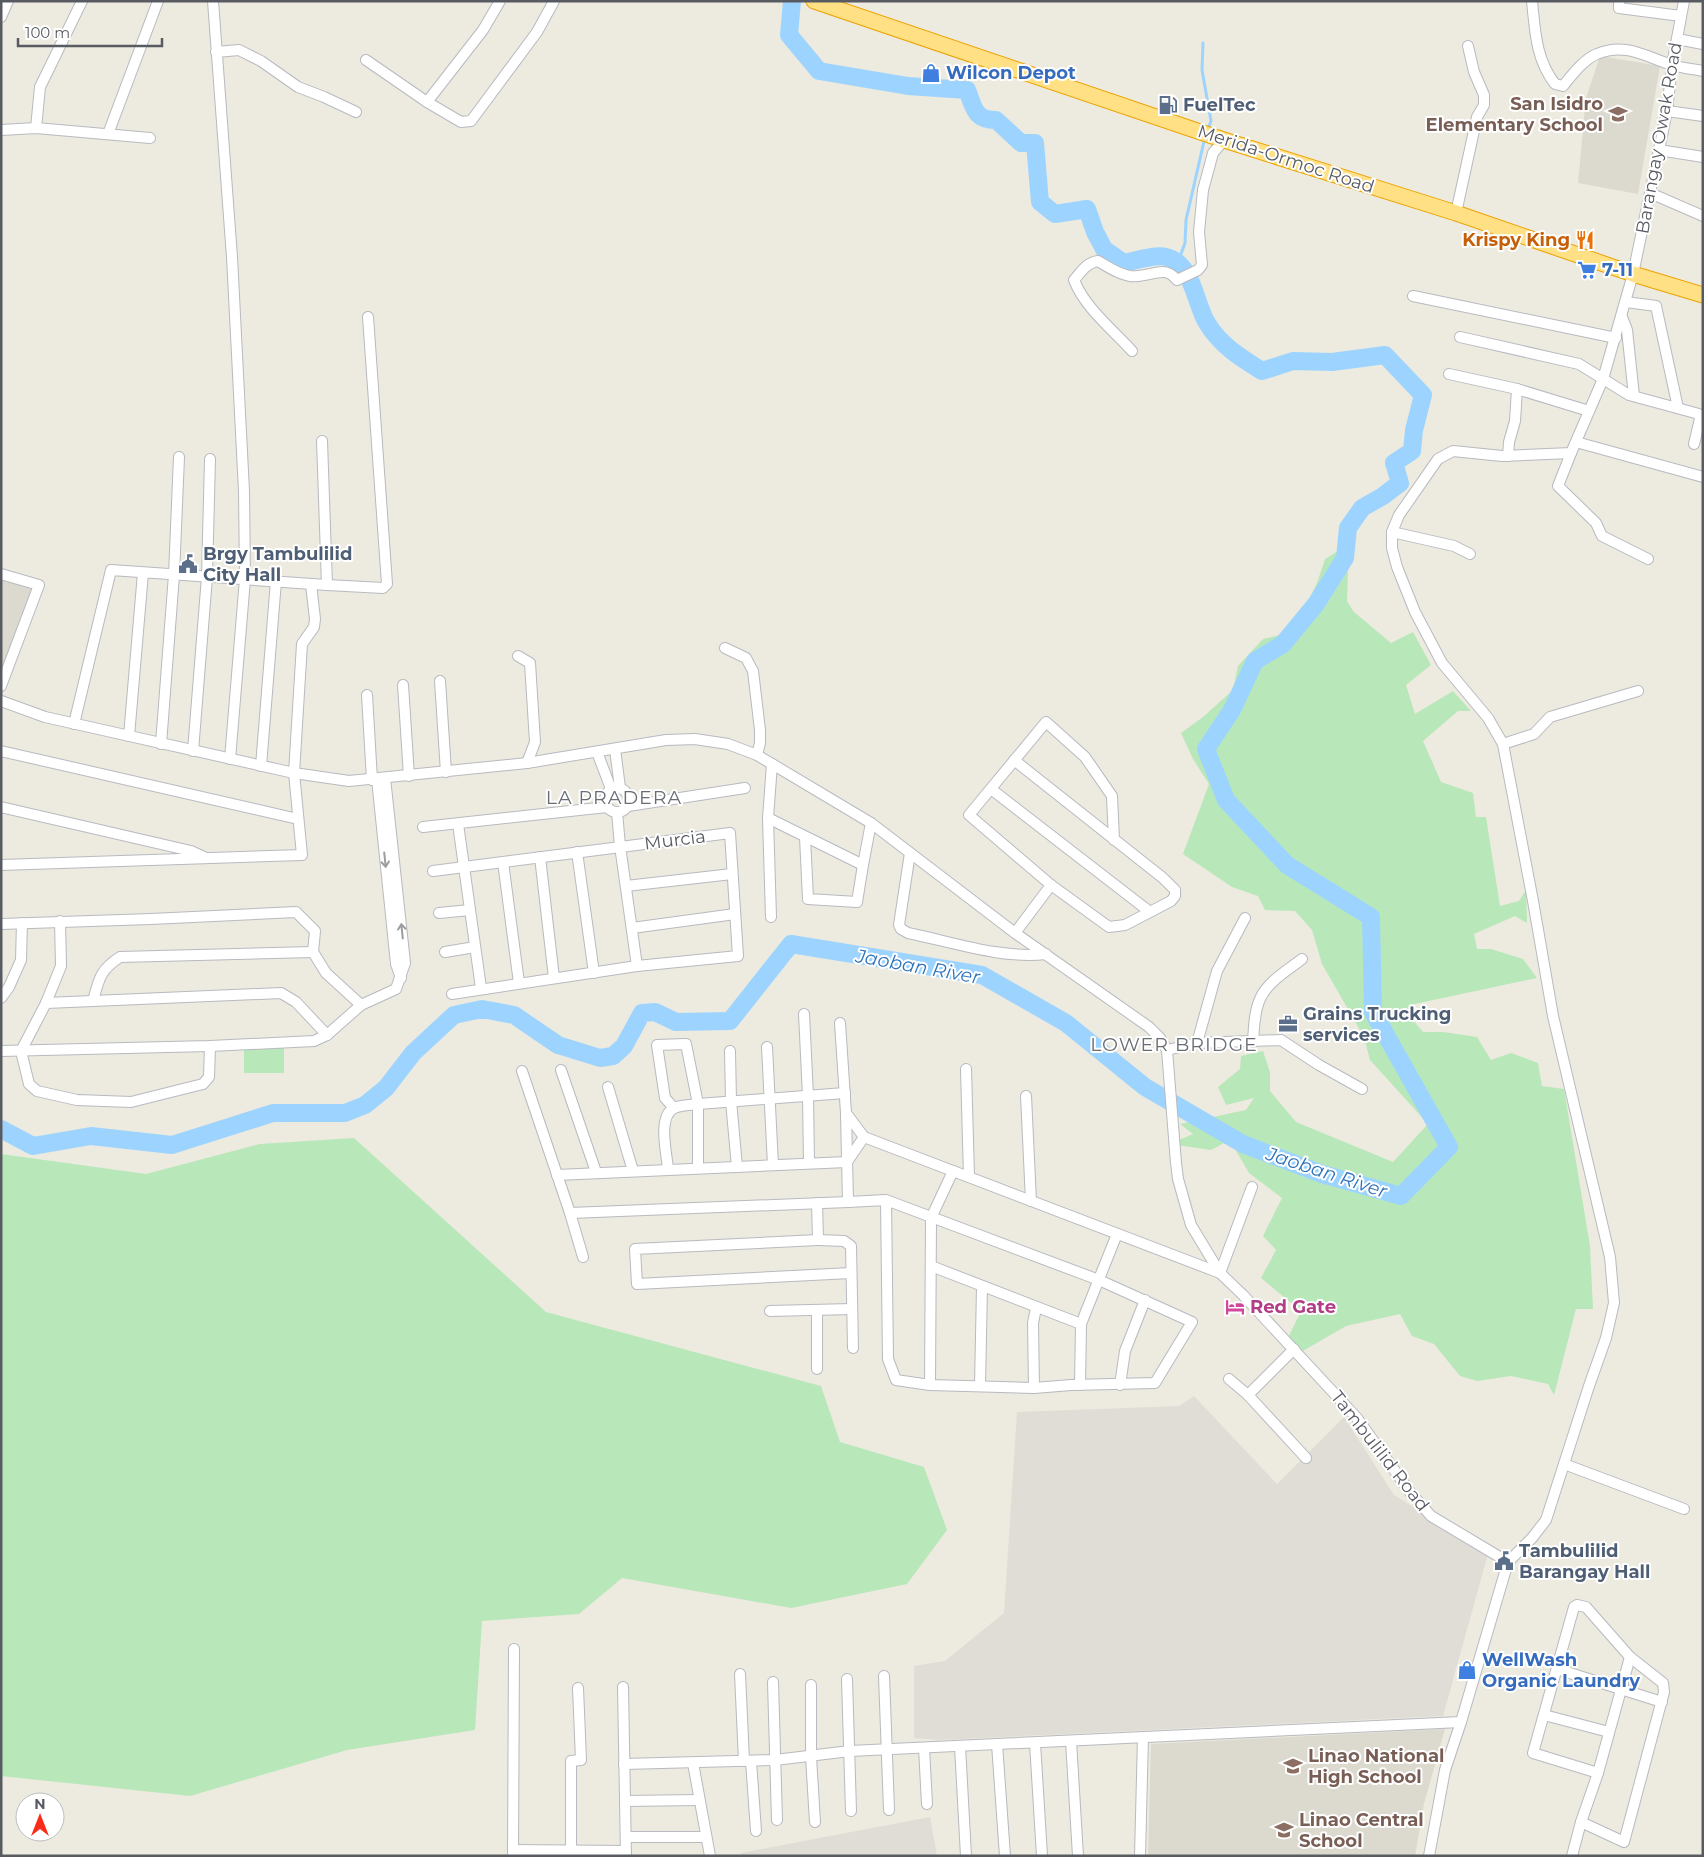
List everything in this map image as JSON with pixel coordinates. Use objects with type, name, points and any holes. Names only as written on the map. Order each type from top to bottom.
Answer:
[{"type":"highway","name":"Merida-Ormoc Road","points":[[814,1],[1221,139],[1456,213],[1703,296]]},
{"type":"street","points":[[1,17],[8,1]]},
{"type":"street","points":[[36,128],[40,87],[82,1]]},
{"type":"street","points":[[108,134],[158,1]]},
{"type":"street","points":[[213,1],[232,257],[243,482],[245,579],[230,759]]},
{"type":"street","points":[[427,102],[483,30],[500,1]]},
{"type":"street","points":[[366,60],[427,102],[461,122],[471,121],[537,32],[554,1]]},
{"type":"street","points":[[1532,1],[1537,47],[1546,73],[1555,84],[1563,86],[1580,67],[1596,54],[1612,51],[1624,50],[1644,53],[1672,65],[1703,71]]},
{"type":"street","points":[[1619,1],[1619,8],[1681,16]]},
{"type":"street","name":"Barangay Owak Road","points":[[1648,559],[1602,536],[1596,523],[1558,486],[1603,379],[1626,302],[1667,111],[1672,65],[1684,1]]},
{"type":"street","points":[[1677,40],[1703,44]]},
{"type":"street","points":[[1456,213],[1477,117],[1484,105],[1484,95],[1474,72],[1468,46]]},
{"type":"street","points":[[216,52],[239,50],[261,61],[298,87],[324,96],[356,112]]},
{"type":"street","points":[[1667,111],[1703,116]]},
{"type":"street","points":[[1,130],[36,128],[150,138]]},
{"type":"street","points":[[1132,351],[1087,302],[1074,280],[1087,264],[1098,261],[1116,272],[1129,276],[1142,276],[1163,271],[1168,272],[1178,280],[1198,270],[1202,265],[1199,232],[1204,190],[1213,154],[1221,139]]},
{"type":"street","points":[[1659,150],[1703,157]]},
{"type":"street","points":[[1650,193],[1703,216]]},
{"type":"street","points":[[1413,296],[1616,338]]},
{"type":"street","points":[[1626,302],[1656,306],[1678,408]]},
{"type":"street","points":[[74,724],[111,570],[207,578],[383,588],[387,584],[368,317]]},
{"type":"street","points":[[1622,317],[1626,330],[1634,396]]},
{"type":"street","points":[[1460,337],[1579,364],[1621,391],[1700,416],[1694,444]]},
{"type":"street","points":[[1449,374],[1517,389],[1589,411]]},
{"type":"street","points":[[1508,456],[1509,442],[1515,421],[1517,389]]},
{"type":"street","points":[[322,441],[327,585]]},
{"type":"street","points":[[1576,442],[1703,477]]},
{"type":"street","points":[[1428,1856],[1445,1770],[1508,1562],[1532,1538],[1546,1520],[1606,1338],[1614,1303],[1605,1231],[1553,1016],[1503,744],[1488,718],[1442,663],[1420,621],[1397,568],[1392,548],[1392,532],[1398,515],[1438,459],[1453,450],[1508,456],[1571,453]]},
{"type":"street","points":[[162,744],[174,575],[178,457]]},
{"type":"street","points":[[193,751],[207,578],[210,459]]},
{"type":"street","points":[[1392,532],[1454,546],[1470,554]]},
{"type":"street","points":[[129,736],[143,573]]},
{"type":"street","points":[[1,574],[39,585],[1,686]]},
{"type":"street","points":[[261,766],[276,581]]},
{"type":"street","points":[[1,865],[302,855],[294,773],[302,644],[314,627],[315,619],[311,584]]},
{"type":"street","points":[[725,648],[746,658],[753,670],[760,730],[760,743],[757,755]]},
{"type":"street","points":[[518,656],[530,663],[535,742],[527,764]]},
{"type":"street","points":[[440,681],[446,772]]},
{"type":"street","points":[[403,685],[409,776]]},
{"type":"street","points":[[1503,744],[1534,734],[1550,717],[1638,691]]},
{"type":"street","points":[[1,1051],[210,1046],[314,1041],[327,1035],[361,1005],[396,989],[405,963],[367,696]]},
{"type":"street","points":[[1,701],[44,718],[294,773],[348,781],[527,764],[666,740],[695,739],[728,744],[757,755],[871,823],[1015,933],[1149,1027],[1160,1038],[1167,1050],[1197,1043],[1281,1040],[1362,1089]]},
{"type":"street","points":[[1014,760],[1114,840],[1163,878],[1175,890],[1175,896],[1172,900],[1125,925],[1109,926],[1051,884],[969,815],[1014,760],[1046,722],[1085,757],[1112,796],[1114,840]]},
{"type":"street","points":[[615,749],[615,788]]},
{"type":"street","points":[[1,752],[298,819]]},
{"type":"street","points":[[597,752],[615,788],[627,793],[629,797],[628,806]]},
{"type":"street","points":[[771,917],[768,818],[772,764]]},
{"type":"street","points":[[615,788],[605,795],[605,804],[613,812],[625,809],[628,806],[744,788]]},
{"type":"street","points":[[991,789],[1150,912]]},
{"type":"street","points":[[422,827],[607,807]]},
{"type":"street","points":[[1,808],[191,851],[207,859]]},
{"type":"street","points":[[617,812],[637,966]]},
{"type":"street","points":[[768,818],[863,865]]},
{"type":"street","points":[[805,837],[808,899],[857,902],[871,823]]},
{"type":"street","points":[[458,824],[481,988]]},
{"type":"street","name":"Murcia","points":[[433,871],[730,833],[732,874]]},
{"type":"street","points":[[577,852],[594,972]]},
{"type":"street","points":[[910,853],[899,925],[901,929],[908,933],[997,952],[1025,956],[1046,954]]},
{"type":"street","points":[[540,857],[554,978]]},
{"type":"street","points":[[503,862],[519,983]]},
{"type":"street","points":[[452,994],[481,988],[637,966],[738,956],[732,874],[626,886]]},
{"type":"street","points":[[1015,933],[1051,884]]},
{"type":"street","points":[[439,913],[470,910]]},
{"type":"street","points":[[1,924],[296,912],[314,930],[314,952],[326,973],[361,1005]]},
{"type":"street","points":[[632,928],[735,914]]},
{"type":"street","points":[[1197,1043],[1217,971],[1244,918]]},
{"type":"street","points":[[60,922],[61,966],[46,1003],[21,1051],[29,1084],[37,1091],[76,1100],[131,1102],[203,1084],[209,1077],[210,1046]]},
{"type":"street","points":[[1,998],[9,987],[21,960],[22,923]]},
{"type":"street","points":[[445,952],[476,946]]},
{"type":"street","points":[[93,1001],[99,976],[108,965],[120,957],[314,952]]},
{"type":"street","points":[[1252,1042],[1255,1016],[1260,999],[1269,986],[1302,959]]},
{"type":"street","points":[[46,1003],[281,993],[296,1002],[327,1035]]},
{"type":"street","points":[[804,1014],[809,1164]]},
{"type":"street","points":[[840,1024],[846,1113],[848,1202]]},
{"type":"street","points":[[674,1108],[665,1098],[657,1045],[686,1044],[698,1104],[698,1168]]},
{"type":"street","points":[[767,1047],[773,1165]]},
{"type":"street","name":"Tambulilid Road","points":[[1167,1050],[1178,1179],[1191,1225],[1220,1273],[1358,1418],[1410,1492],[1431,1516],[1508,1562]]},
{"type":"street","points":[[730,1051],[731,1101],[736,1166]]},
{"type":"street","points":[[966,1069],[969,1177]]},
{"type":"street","points":[[561,1070],[596,1172]]},
{"type":"street","points":[[522,1071],[570,1212],[583,1257]]},
{"type":"street","points":[[608,1087],[633,1171]]},
{"type":"street","points":[[668,1169],[664,1125],[667,1115],[674,1108],[731,1101],[845,1093]]},
{"type":"street","points":[[1026,1096],[1031,1201]]},
{"type":"street","points":[[846,1113],[864,1137],[1220,1273],[1252,1188]]},
{"type":"street","points":[[847,1162],[864,1137]]},
{"type":"street","points":[[557,1175],[847,1162]]},
{"type":"street","points":[[930,1385],[931,1218],[953,1171]]},
{"type":"street","points":[[570,1212],[886,1200],[1099,1280],[1192,1322],[1155,1384],[1034,1388],[930,1385],[896,1380],[888,1359],[886,1200]]},
{"type":"street","points":[[817,1203],[818,1240]]},
{"type":"street","points":[[1080,1385],[1081,1324],[1117,1234]]},
{"type":"street","points":[[851,1273],[637,1284],[635,1249],[818,1240],[844,1241],[851,1246],[853,1348]]},
{"type":"street","points":[[932,1266],[1081,1324]]},
{"type":"street","points":[[980,1385],[982,1287]]},
{"type":"street","points":[[1120,1385],[1125,1351],[1144,1300]]},
{"type":"street","points":[[1034,1388],[1033,1323],[1036,1308]]},
{"type":"street","points":[[770,1311],[852,1309]]},
{"type":"street","points":[[817,1310],[817,1369]]},
{"type":"street","points":[[1248,1395],[1294,1349]]},
{"type":"street","points":[[1228,1379],[1248,1395],[1306,1458]]},
{"type":"street","points":[[1564,1464],[1684,1509]]},
{"type":"street","points":[[1581,1822],[1624,1842],[1664,1692],[1663,1683],[1630,1657],[1586,1607],[1577,1605],[1574,1607],[1532,1753],[1598,1774]]},
{"type":"street","points":[[514,1649],[513,1853],[626,1854],[623,1687]]},
{"type":"street","points":[[1572,1856],[1581,1822],[1598,1774],[1630,1657]]},
{"type":"street","points":[[1557,1670],[1662,1702]]},
{"type":"street","points":[[740,1674],[747,1761],[756,1831]]},
{"type":"street","points":[[884,1676],[889,1810]]},
{"type":"street","points":[[848,1679],[851,1811]]},
{"type":"street","points":[[773,1682],[777,1820]]},
{"type":"street","points":[[811,1685],[811,1757],[815,1822]]},
{"type":"street","points":[[571,1853],[571,1761],[581,1760],[578,1688]]},
{"type":"street","points":[[1544,1715],[1609,1732]]},
{"type":"street","points":[[624,1764],[775,1760],[886,1750],[1461,1722]]},
{"type":"street","points":[[1140,1856],[1143,1737]]},
{"type":"street","points":[[1071,1741],[1078,1856]]},
{"type":"street","points":[[1035,1743],[1042,1856]]},
{"type":"street","points":[[997,1744],[1005,1856]]},
{"type":"street","points":[[960,1746],[966,1856]]},
{"type":"street","points":[[924,1748],[927,1804]]},
{"type":"street","points":[[693,1763],[710,1856]]},
{"type":"street","points":[[625,1801],[699,1800]]},
{"type":"street","points":[[626,1837],[706,1837]]},
{"type":"shaded area","name":"San Isidro Elementary School","points":[[1600,56],[1660,66],[1638,194],[1578,183],[1586,98]]},
{"type":"shaded area","points":[[1,580],[32,588],[1,674]]},
{"type":"shaded area","points":[[1194,1396],[1277,1484],[1344,1417],[1394,1495],[1488,1554],[1443,1716],[939,1740],[914,1738],[914,1666],[945,1661],[1004,1613],[1017,1412],[1179,1406]]},
{"type":"shaded area","points":[[1445,1729],[1424,1804],[1415,1856],[1148,1856],[1151,1744]]},
{"type":"shaded area","points":[[930,1817],[937,1856],[741,1856],[741,1853]]},
{"type":"green space","points":[[1349,544],[1347,601],[1354,612],[1391,643],[1413,632],[1431,665],[1406,685],[1415,714],[1453,691],[1471,711],[1458,711],[1423,741],[1441,782],[1473,793],[1476,817],[1486,817],[1500,906],[1519,901],[1526,890],[1527,923],[1515,916],[1474,934],[1477,949],[1491,949],[1523,959],[1537,978],[1410,1005],[1406,1012],[1423,1032],[1443,1032],[1477,1037],[1491,1060],[1511,1053],[1538,1063],[1542,1086],[1564,1089],[1590,1246],[1593,1309],[1576,1309],[1554,1395],[1548,1384],[1511,1376],[1477,1381],[1460,1376],[1434,1344],[1412,1336],[1400,1314],[1346,1326],[1301,1352],[1288,1338],[1301,1311],[1261,1278],[1276,1250],[1263,1236],[1282,1198],[1249,1173],[1235,1149],[1224,1143],[1211,1150],[1170,1144],[1193,1134],[1180,1124],[1246,1110],[1254,1098],[1226,1105],[1218,1087],[1240,1069],[1241,1056],[1263,1051],[1270,1072],[1270,1091],[1296,1122],[1393,1162],[1428,1124],[1370,1060],[1364,1037],[1322,964],[1312,930],[1295,911],[1265,910],[1258,896],[1232,887],[1183,854],[1209,784],[1193,759],[1181,733],[1203,717],[1233,690],[1238,666],[1263,639],[1280,635],[1301,616],[1317,583],[1325,559]]},
{"type":"green space","points":[[284,1048],[284,1073],[244,1073],[244,1049]]},
{"type":"green space","points":[[354,1138],[546,1312],[821,1386],[840,1442],[924,1467],[947,1530],[907,1584],[791,1608],[622,1578],[579,1614],[482,1621],[475,1730],[347,1750],[190,1796],[1,1776],[1,1154],[146,1174],[260,1144]]},
{"type":"waterway","name":"Jaoban River","points":[[1,1129],[33,1146],[91,1136],[172,1145],[273,1113],[345,1113],[365,1105],[386,1088],[413,1053],[454,1015],[482,1009],[514,1015],[558,1045],[600,1058],[613,1056],[624,1046],[642,1013],[655,1012],[676,1022],[730,1021],[791,944],[982,975],[1066,1023],[1145,1087],[1243,1144],[1322,1174],[1401,1196],[1449,1147],[1373,1012],[1371,917],[1287,865],[1226,800],[1206,749],[1232,710],[1255,661],[1283,644],[1316,604],[1345,558],[1348,528],[1362,508],[1383,496],[1400,483],[1394,463],[1412,451],[1414,430],[1423,395],[1385,355],[1332,362],[1293,361],[1262,371],[1232,350],[1212,331],[1203,315],[1188,276],[1175,261],[1157,256],[1124,263],[1104,249],[1095,232],[1087,209],[1055,214],[1040,202],[1035,143],[1021,143],[996,120],[983,118],[979,115],[973,107],[967,90],[908,86],[819,71],[789,35],[792,1]]},
{"type":"waterway","points":[[1203,43],[1202,70],[1211,121],[1208,129]]},
{"type":"waterway","points":[[1178,262],[1185,243],[1186,220],[1205,137]]},
{"type":"place","name":"Wilcon Depot","points":[[931,73]]},
{"type":"place","name":"FuelTec","points":[[1168,105]]},
{"type":"place","name":"San Isidro Elementary School","points":[[1618,114]]},
{"type":"place","name":"Krispy King","points":[[1585,240]]},
{"type":"place","name":"7-11","points":[[1587,270]]},
{"type":"place","name":"Brgy Tambulilid City Hall","points":[[188,564]]},
{"type":"place","name":"Grains Trucking services","points":[[1288,1024]]},
{"type":"place","name":"Red Gate","points":[[1235,1307]]},
{"type":"place","name":"Tambulilid Barangay Hall","points":[[1504,1561]]},
{"type":"place","name":"WellWash Organic Laundry","points":[[1467,1670]]},
{"type":"place","name":"Linao National High School","points":[[1293,1766]]},
{"type":"place","name":"Linao Central School","points":[[1284,1830]]},
{"type":"district","name":"LA PRADERA","points":[[614,797]]},
{"type":"district","name":"LOWER BRIDGE","points":[[1174,1044]]}]
